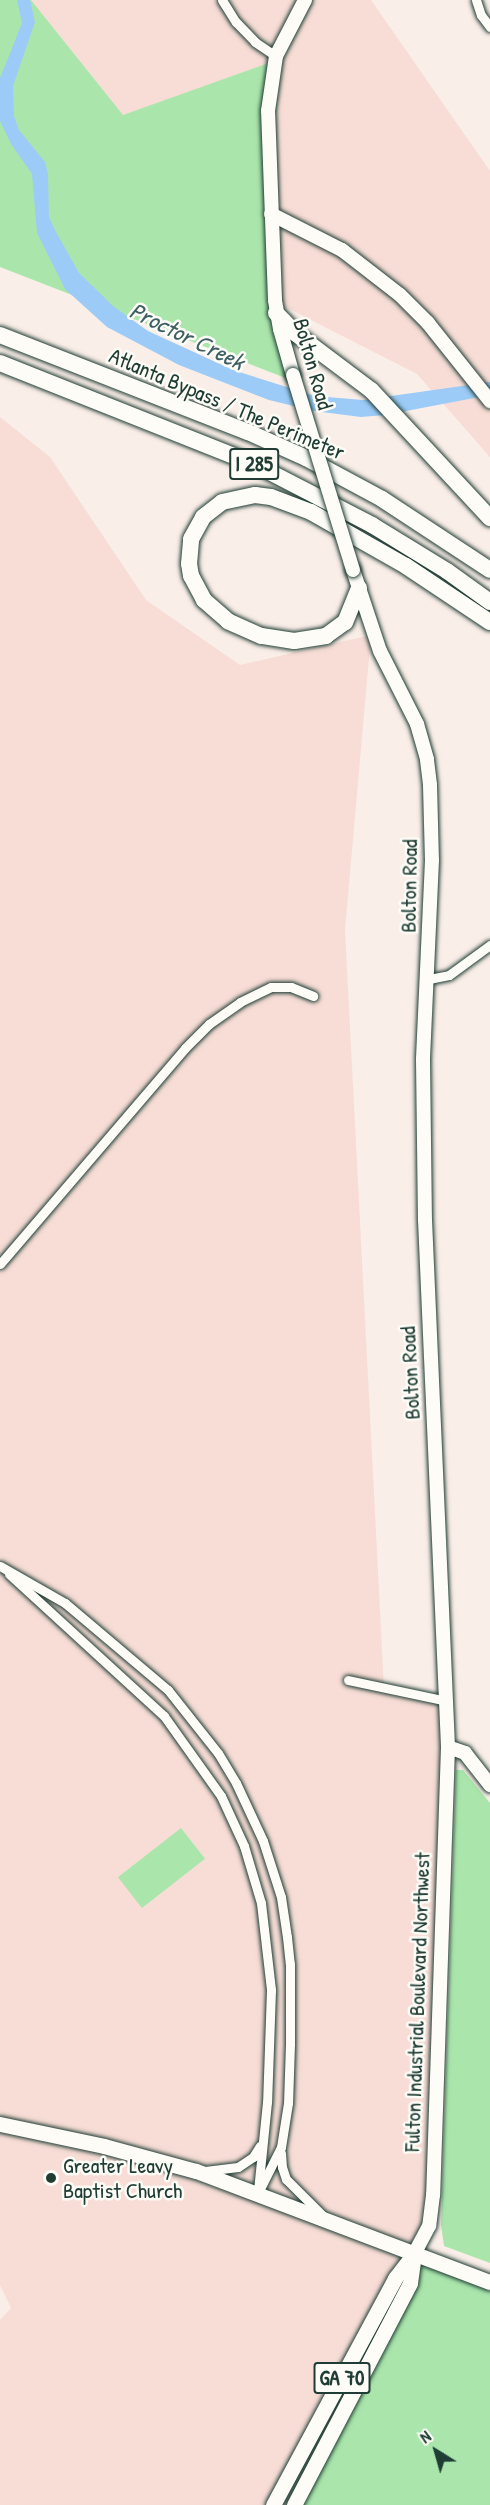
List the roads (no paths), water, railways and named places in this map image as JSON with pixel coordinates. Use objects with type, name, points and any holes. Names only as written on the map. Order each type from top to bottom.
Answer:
[{"type":"highway","points":[[276,313],[295,333],[371,390],[490,518]]},
{"type":"highway","name":"Atlanta Bypass / The Perimeter","points":[[0,335],[220,421],[306,458],[382,499],[490,570]]},
{"type":"highway","name":"Atlanta Bypass / The Perimeter","points":[[0,363],[224,451],[286,479],[410,548],[490,603]]},
{"type":"highway","points":[[359,588],[348,617],[341,626],[326,636],[300,641],[261,636],[228,621],[201,595],[191,576],[189,564],[191,539],[203,517],[222,502],[255,495],[270,497],[311,512],[396,560],[490,622]]},
{"type":"main road","name":"Bolton Road","points":[[304,0],[276,56],[268,111],[276,313],[293,375],[380,651],[417,724],[427,760],[432,860],[429,979],[423,1060],[426,1224],[448,1747]]},
{"type":"main road","points":[[271,214],[309,232],[372,272],[428,323],[490,401]]},
{"type":"main road","points":[[448,1747],[465,1753],[490,1785]]},
{"type":"main road","name":"Fulton Industrial Boulevard Northwest","points":[[273,2505],[395,2278],[414,2254],[429,2226],[433,2195],[448,1747]]},
{"type":"main road","points":[[0,2124],[104,2146],[195,2171],[490,2282]]},
{"type":"main road","name":"Fulton Industrial Boulevard Northwest","points":[[294,2505],[410,2283],[414,2254]]},
{"type":"street","points":[[222,0],[236,22],[255,42],[276,56]]},
{"type":"street","points":[[476,0],[481,15],[490,27]]},
{"type":"street","points":[[429,979],[449,975],[490,945]]},
{"type":"street","points":[[0,1263],[185,1048],[209,1024],[240,1002],[271,987],[291,987],[313,996]]},
{"type":"street","points":[[0,1566],[165,1716],[221,1796],[234,1822],[252,1868],[261,1903],[270,1964],[270,2024],[264,2139],[258,2193]]},
{"type":"street","points":[[0,1566],[65,1603],[168,1690],[212,1744],[252,1814],[281,1897],[290,1964],[288,2100],[281,2148],[282,2167],[286,2179],[326,2219]]},
{"type":"street","points":[[348,1680],[447,1701]]},
{"type":"street","points":[[195,2171],[238,2167],[253,2157],[264,2139]]},
{"type":"street","points":[[258,2193],[281,2148]]},
{"type":"water","points":[[17,0],[30,0],[35,22],[13,86],[14,116],[19,130],[45,162],[48,174],[49,217],[56,232],[79,273],[113,306],[148,331],[233,370],[315,396],[363,400],[490,382],[490,395],[385,415],[361,417],[314,411],[269,400],[179,365],[107,327],[65,289],[37,233],[32,174],[11,144],[0,121],[0,78],[22,23]]},
{"type":"place","name":"Greater Leavy Baptist Church","points":[[51,2178]]},
{"type":"water label","name":"Proctor Creek","points":[[187,336]]}]
